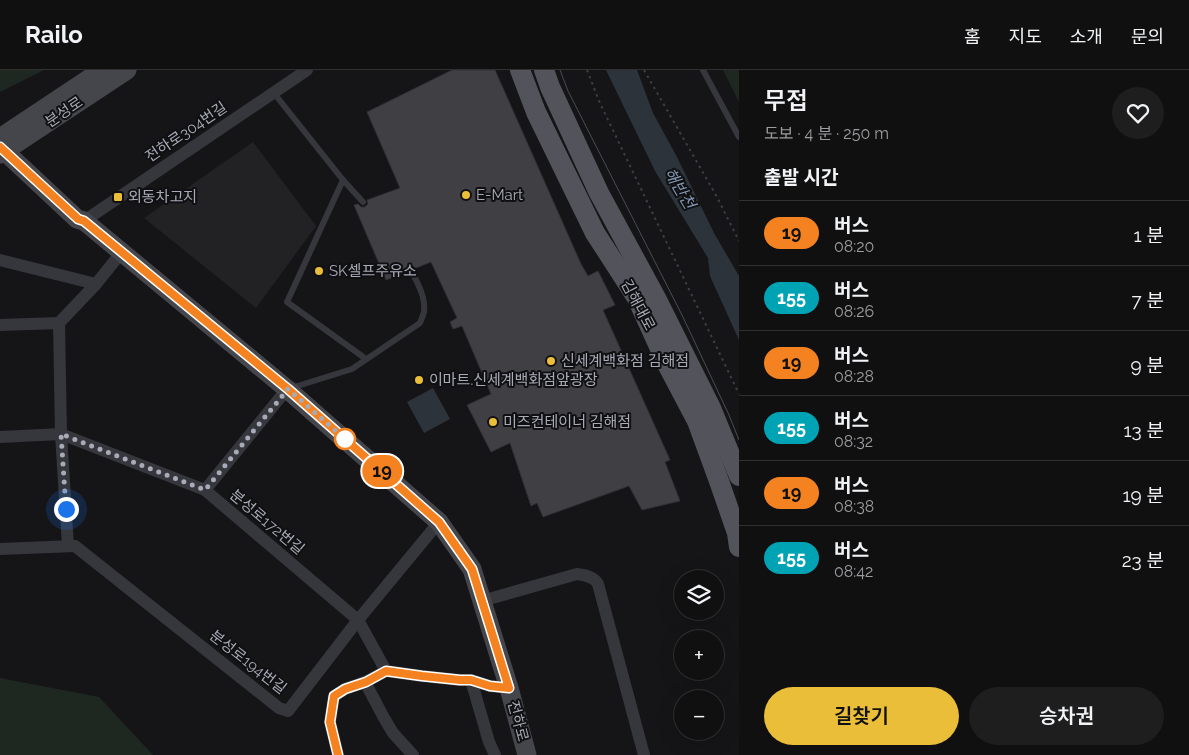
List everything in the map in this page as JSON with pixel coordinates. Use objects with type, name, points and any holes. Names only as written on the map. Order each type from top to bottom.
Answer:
[{"type":"main road","name":"분성로","points":[[1,148],[102,70]]},
{"type":"main road","name":"분성로","points":[[1,148],[127,70]]},
{"type":"main road","name":"김해대로","points":[[520,70],[536,112],[595,233],[637,298],[696,421],[737,533],[739,547]]},
{"type":"main road","name":"김해대로","points":[[544,70],[550,88],[599,193],[656,298],[706,399],[739,476]]},
{"type":"main road","name":"전하로","points":[[1,148],[78,219],[84,221],[288,389],[439,522],[472,569],[509,688],[527,755]]},
{"type":"street","name":"전하로304번길","points":[[84,221],[307,70]]},
{"type":"street","points":[[0,549],[68,546],[61,434],[59,323],[96,284],[121,252]]},
{"type":"street","points":[[0,260],[96,284]]},
{"type":"street","points":[[0,325],[59,323]]},
{"type":"street","points":[[205,490],[288,389]]},
{"type":"street","name":"분성로172번길","points":[[0,438],[61,434],[205,490],[358,620]]},
{"type":"street","name":"분성로194번길","points":[[68,546],[75,546],[279,708],[288,711],[358,620],[439,522]]},
{"type":"street","points":[[482,601],[577,574],[595,580],[598,584],[644,755]]},
{"type":"street","points":[[338,755],[330,722],[334,696],[345,689],[366,682],[386,671],[358,620]]},
{"type":"street","name":"전하로","points":[[386,671],[471,680],[490,686],[509,688]]},
{"type":"street","points":[[471,680],[494,755]]},
{"type":"street","points":[[366,682],[393,733],[413,755]]},
{"type":"lane","points":[[703,70],[739,137]]},
{"type":"lane","points":[[273,92],[343,180],[363,202]]},
{"type":"lane","points":[[343,180],[286,302],[366,359]]},
{"type":"lane","points":[[288,389],[352,369],[420,323],[424,312],[423,299],[411,270]]},
{"type":"path","points":[[587,70],[599,101],[739,394]]},
{"type":"path","points":[[644,70],[717,197],[739,241]]},
{"type":"shaded area","points":[[0,70],[44,70],[0,92]]},
{"type":"shaded area","points":[[723,70],[739,70],[739,102]]},
{"type":"shaded area","points":[[253,142],[316,226],[256,308],[144,218]]},
{"type":"shaded area","points":[[0,678],[99,697],[153,755],[0,755]]},
{"type":"water","name":"해반천","points":[[606,70],[637,70],[653,113],[714,233],[739,276],[739,340],[710,276],[708,258],[655,171]]},
{"type":"water","points":[[433,388],[450,419],[424,433],[407,402]]},
{"type":"building","points":[[452,70],[495,70],[581,264],[588,276],[598,271],[615,305],[603,310],[670,460],[665,462],[680,501],[642,510],[629,486],[543,517],[537,503],[531,506],[510,443],[491,452],[467,405],[491,394],[462,326],[453,329],[450,322],[457,318],[431,262],[416,268],[409,265],[406,272],[386,280],[354,205],[358,204],[361,207],[365,207],[368,204],[367,200],[400,188],[367,112]]},
{"type":"tram line","points":[[560,70],[568,91],[682,315],[739,440]]},
{"type":"bus line","name":"19","points":[[0,147],[78,219],[84,221],[288,389],[439,522],[472,569],[509,688],[490,686],[471,680],[386,671],[366,682],[345,689],[334,696],[330,722],[338,755]]},
{"type":"place","name":"E-Mart","points":[[466,195]]},
{"type":"place","name":"외동차고지","points":[[118,197]]},
{"type":"place","name":"SK셀프주유소","points":[[319,271]]},
{"type":"place","name":"신세계백화점 김해점","points":[[551,361]]},
{"type":"place","name":"이마트.신세계백화점앞광장","points":[[419,380]]},
{"type":"place","name":"미즈컨테이너 김해점","points":[[493,422]]},
{"type":"route","points":[[66,509],[61,434],[205,490],[288,389],[345,439]]}]
